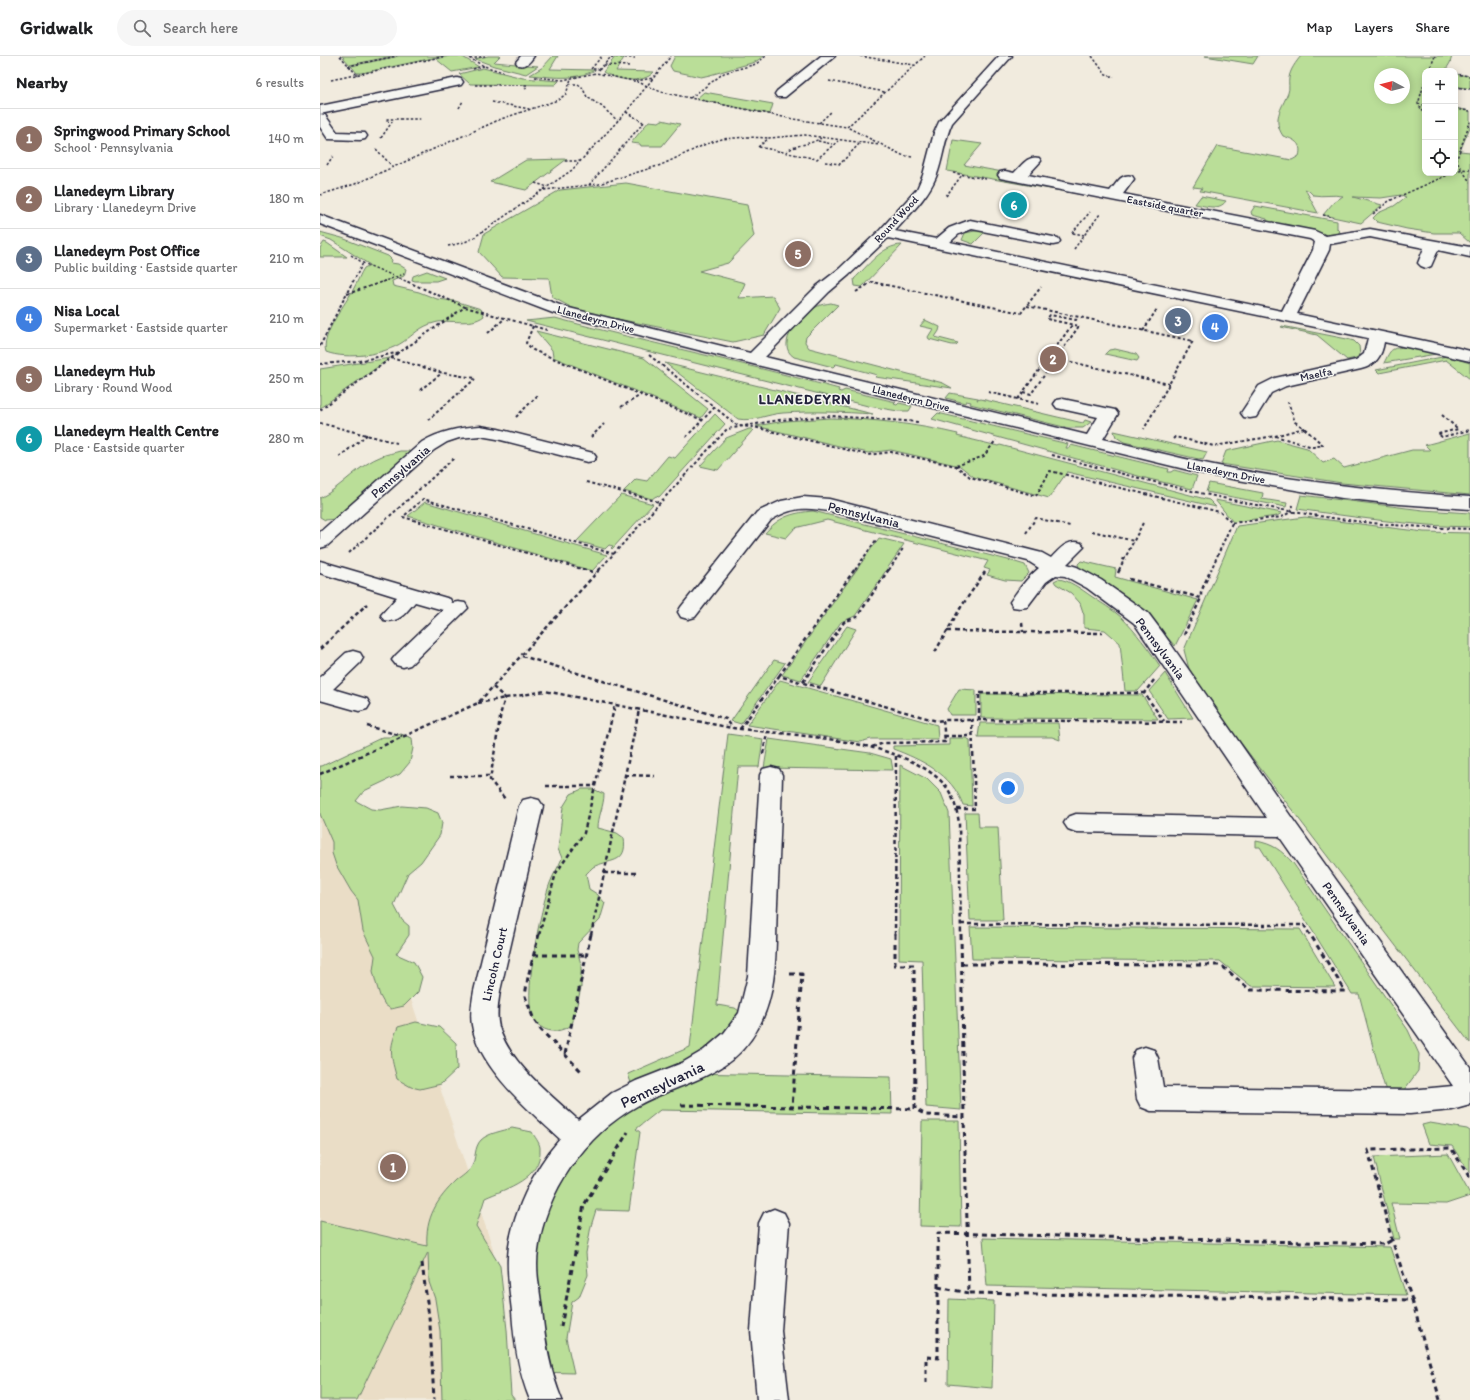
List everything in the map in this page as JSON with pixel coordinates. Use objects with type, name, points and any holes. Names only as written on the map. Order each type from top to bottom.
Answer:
[{"type":"street","points":[[781,94],[829,56]]},
{"type":"street","name":"Round Wood","points":[[752,359],[823,289],[844,272],[885,233],[923,190],[930,175],[941,133],[946,122],[1006,56]]},
{"type":"street","points":[[320,110],[457,82]]},
{"type":"street","points":[[320,118],[333,136],[360,136]]},
{"type":"street","name":"Eastside quarter","points":[[1034,161],[1011,176],[1114,196],[1232,213],[1315,236],[1323,240],[1370,233],[1470,252]]},
{"type":"street","points":[[1114,196],[1127,179]]},
{"type":"street","name":"Llanedeyrn Drive","points":[[320,219],[559,310],[752,359],[1209,470],[1289,484],[1386,497],[1470,504]]},
{"type":"street","points":[[939,244],[954,231],[970,224],[1053,241]]},
{"type":"street","points":[[885,233],[1377,335],[1470,356]]},
{"type":"street","points":[[1287,317],[1322,250],[1323,240]]},
{"type":"street","points":[[1426,263],[1433,245]]},
{"type":"street","name":"Maelfa","points":[[1250,413],[1265,390],[1281,382],[1361,364],[1368,361],[1374,352],[1377,335]]},
{"type":"street","points":[[1055,405],[1109,414],[1092,442]]},
{"type":"street","name":"Pennsylvania","points":[[320,542],[428,446],[441,438],[458,433],[489,432],[587,457]]},
{"type":"street","name":"Pennsylvania","points":[[688,612],[764,516],[790,503],[809,502],[829,505],[1035,557],[1052,568],[1070,571],[1094,584],[1141,618],[1171,658],[1286,827],[1470,1089]]},
{"type":"street","points":[[1020,602],[1039,578],[1074,547]]},
{"type":"street","points":[[322,568],[386,586],[402,605],[450,610],[403,660]]},
{"type":"street","points":[[353,658],[320,690],[359,704]]},
{"type":"street","name":"Pennsylvania","points":[[546,1400],[534,1367],[529,1340],[523,1252],[529,1224],[538,1195],[554,1166],[594,1122],[614,1106],[635,1093],[696,1069],[724,1050],[747,1023],[754,1008],[760,973],[771,775]]},
{"type":"street","name":"Lincoln Court","points":[[535,796],[489,978],[485,1007],[485,1022],[490,1042],[498,1056],[523,1086],[578,1138]]},
{"type":"street","points":[[1076,823],[1286,827]]},
{"type":"street","points":[[1145,1058],[1152,1099],[1410,1102],[1452,1098],[1470,1093]]},
{"type":"street","points":[[773,1400],[766,1331],[774,1223]]},
{"type":"path","points":[[340,56],[357,75]]},
{"type":"path","points":[[348,66],[397,56]]},
{"type":"path","points":[[331,80],[446,56]]},
{"type":"path","points":[[465,56],[484,66],[506,72]]},
{"type":"path","points":[[470,59],[485,56]]},
{"type":"path","points":[[600,69],[591,69],[602,56]]},
{"type":"path","points":[[442,250],[450,244],[465,242],[473,238],[567,174],[626,112],[647,88],[671,56]]},
{"type":"path","points":[[690,98],[724,73],[756,64],[766,56]]},
{"type":"path","points":[[860,56],[915,65]]},
{"type":"path","points":[[1092,56],[1106,75],[1114,76]]},
{"type":"path","points":[[1430,68],[1435,56]]},
{"type":"path","points":[[596,73],[612,57],[635,58]]},
{"type":"path","points":[[604,65],[630,66]]},
{"type":"path","points":[[533,77],[571,79],[596,73],[641,83],[647,88],[690,98],[793,119],[847,127]]},
{"type":"path","points":[[1458,74],[1470,76]]},
{"type":"path","points":[[632,81],[653,78]]},
{"type":"path","points":[[320,195],[355,184],[468,133],[564,97],[569,91],[571,79]]},
{"type":"path","points":[[823,80],[886,92]]},
{"type":"path","points":[[570,84],[582,87],[587,97],[601,106],[618,121]]},
{"type":"path","points":[[474,85],[527,86],[525,90]]},
{"type":"path","points":[[1458,87],[1470,89]]},
{"type":"path","points":[[1418,104],[1422,91]]},
{"type":"path","points":[[492,102],[530,110]]},
{"type":"path","points":[[1418,104],[1422,105]]},
{"type":"path","points":[[1418,104],[1422,110]]},
{"type":"path","points":[[1458,109],[1470,111]]},
{"type":"path","points":[[818,123],[832,111]]},
{"type":"path","points":[[589,185],[644,121],[626,112]]},
{"type":"path","points":[[378,142],[392,122],[386,121],[387,119],[421,119]]},
{"type":"path","points":[[1458,155],[1470,122]]},
{"type":"path","points":[[544,190],[600,184],[661,165],[706,144],[722,139],[747,137],[769,138],[805,135],[882,145]]},
{"type":"path","points":[[786,152],[790,149],[817,141],[822,137]]},
{"type":"path","points":[[769,138],[758,147],[817,159],[838,140]]},
{"type":"path","points":[[817,141],[833,144]]},
{"type":"path","points":[[825,162],[840,164],[861,142]]},
{"type":"path","points":[[375,148],[392,166]]},
{"type":"path","points":[[565,161],[581,161]]},
{"type":"path","points":[[1458,163],[1470,182]]},
{"type":"path","points":[[1458,171],[1462,169],[1470,170]]},
{"type":"path","points":[[1372,214],[1389,200],[1445,176]]},
{"type":"path","points":[[535,183],[548,187]]},
{"type":"path","points":[[1072,233],[1094,207]]},
{"type":"path","points":[[1058,269],[1100,214],[1084,211]]},
{"type":"path","points":[[1323,215],[1335,218]]},
{"type":"path","points":[[1076,233],[1084,235]]},
{"type":"path","points":[[320,410],[391,358],[465,307],[363,263],[348,253]]},
{"type":"path","points":[[320,346],[363,263]]},
{"type":"path","points":[[347,294],[368,288],[404,274]]},
{"type":"path","points":[[853,293],[872,282],[1021,313],[1026,306],[1193,341],[1144,429]]},
{"type":"path","points":[[1023,392],[1030,394],[1079,326],[1047,319],[1050,315],[1076,320],[1078,317]]},
{"type":"path","points":[[488,333],[505,319]]},
{"type":"path","points":[[1018,399],[1072,325]]},
{"type":"path","points":[[533,326],[526,343],[533,350],[702,420]]},
{"type":"path","points":[[320,364],[359,361],[400,352]]},
{"type":"path","points":[[649,355],[738,426],[754,427],[868,455],[892,452],[956,466],[970,477],[1036,496],[1050,471],[1220,512],[1232,523],[1282,517],[1292,511]]},
{"type":"path","points":[[1049,357],[1169,384]]},
{"type":"path","points":[[391,358],[443,373],[475,379]]},
{"type":"path","points":[[420,390],[443,373]]},
{"type":"path","points":[[988,392],[1055,405]]},
{"type":"path","points":[[621,407],[642,395]]},
{"type":"path","points":[[686,437],[715,407]]},
{"type":"path","points":[[1442,415],[1458,429],[1438,434],[1442,437],[1470,430]]},
{"type":"path","points":[[478,703],[596,574],[659,502],[727,429],[779,420]]},
{"type":"path","points":[[320,422],[400,443]]},
{"type":"path","points":[[1275,436],[1313,446],[1323,445],[1304,428]]},
{"type":"path","points":[[339,457],[368,434]]},
{"type":"path","points":[[1175,437],[1186,440]]},
{"type":"path","points":[[956,466],[984,456],[996,440]]},
{"type":"path","points":[[322,568],[346,556],[457,455]]},
{"type":"path","points":[[586,482],[659,502]]},
{"type":"path","points":[[596,574],[403,517],[423,499],[614,554]]},
{"type":"path","points":[[1117,576],[1144,522]]},
{"type":"path","points":[[1144,693],[1178,650],[1201,598],[1201,592],[1232,523]]},
{"type":"path","points":[[740,729],[878,537]]},
{"type":"path","points":[[803,682],[844,622],[857,617],[907,544]]},
{"type":"path","points":[[1120,558],[1124,560]]},
{"type":"path","points":[[935,652],[984,572]]},
{"type":"path","points":[[1124,578],[1201,598]]},
{"type":"path","points":[[320,649],[386,586]]},
{"type":"path","points":[[947,631],[1103,633]]},
{"type":"path","points":[[522,656],[726,719],[733,728]]},
{"type":"path","points":[[779,676],[937,721],[1196,722],[1212,719]]},
{"type":"path","points":[[493,687],[505,698]]},
{"type":"path","points":[[320,774],[478,703],[545,691],[733,728],[849,742],[896,755],[934,774],[948,790],[957,808],[969,1294]]},
{"type":"path","points":[[979,720],[978,693],[1144,693]]},
{"type":"path","points":[[1144,693],[1164,721]]},
{"type":"path","points":[[505,698],[490,780],[510,806],[535,796],[595,786]]},
{"type":"path","points":[[581,1071],[541,1030],[534,1020],[526,1000],[526,987],[556,872],[584,833],[615,705]]},
{"type":"path","points":[[565,1054],[639,710]]},
{"type":"path","points":[[871,748],[884,743],[945,742],[943,720]]},
{"type":"path","points":[[957,808],[975,809],[972,720]]},
{"type":"path","points":[[944,736],[972,736]]},
{"type":"path","points":[[896,755],[895,965],[914,965],[916,1109]]},
{"type":"path","points":[[625,775],[655,776]]},
{"type":"path","points":[[450,776],[491,776]]},
{"type":"path","points":[[604,873],[638,873]]},
{"type":"path","points":[[961,924],[1304,925],[1345,990],[1250,990],[1221,965],[962,964]]},
{"type":"path","points":[[534,955],[586,955]]},
{"type":"path","points":[[760,973],[802,974],[792,1107]]},
{"type":"path","points":[[679,1105],[916,1109],[926,1115],[964,1117]]},
{"type":"path","points":[[561,1330],[584,1205],[630,1129]]},
{"type":"path","points":[[1440,1400],[1412,1300],[1392,1240],[1368,1150],[1452,1148],[1470,1178]]},
{"type":"path","points":[[926,1383],[926,1357],[938,1358],[938,1233],[1385,1244],[1392,1240]]},
{"type":"path","points":[[422,1263],[430,1325],[434,1400]]},
{"type":"path","points":[[938,1287],[969,1294],[1412,1300]]},
{"type":"shaded area","points":[[320,780],[405,981],[493,1249],[505,1400],[320,1400]]},
{"type":"green space","points":[[342,56],[393,56],[350,65]]},
{"type":"green space","points":[[399,56],[443,56],[362,73],[357,73],[351,66]]},
{"type":"green space","points":[[450,56],[461,56],[479,67],[452,72],[436,59]]},
{"type":"green space","points":[[488,56],[500,56],[494,62],[538,66],[526,74],[494,66],[475,59]]},
{"type":"green space","points":[[553,56],[558,56],[550,69],[595,70],[579,76],[571,77],[530,75],[543,67]]},
{"type":"green space","points":[[616,56],[625,56],[616,71],[654,72],[643,79],[629,80],[615,77],[603,72]]},
{"type":"green space","points":[[675,56],[764,56],[755,62],[701,77],[673,71],[670,66]]},
{"type":"green space","points":[[1205,56],[1258,56],[1253,64]]},
{"type":"green space","points":[[1301,56],[1452,56],[1447,68],[1422,68],[1422,176],[1458,176],[1458,109],[1470,111],[1470,127],[1460,151],[1470,152],[1470,243],[1459,233],[1434,233],[1407,229],[1377,222],[1373,218],[1378,213],[1394,206],[1406,197],[1401,195],[1381,198],[1353,197],[1382,205],[1361,223],[1323,215],[1333,203],[1343,196],[1313,195],[1305,189],[1318,213],[1200,191],[1202,188],[1193,187],[1217,146],[1292,160],[1299,156],[1300,148],[1294,140],[1283,136],[1278,124],[1280,110],[1289,91],[1289,80],[1294,66]]},
{"type":"green space","points":[[483,68],[523,78],[559,81],[555,85],[470,84],[459,74]]},
{"type":"green space","points":[[1458,74],[1470,76],[1470,89],[1458,87]]},
{"type":"green space","points":[[704,92],[773,104],[770,114],[696,99]]},
{"type":"green space","points":[[662,120],[680,124],[662,146],[641,146],[640,144],[631,143],[649,121],[659,122]]},
{"type":"green space","points":[[953,140],[982,144],[964,165],[1003,172],[999,178],[1090,196],[947,171]]},
{"type":"green space","points":[[567,159],[526,190],[490,182],[526,160]]},
{"type":"green space","points":[[626,183],[747,205],[754,236],[728,263],[699,271],[745,283],[739,298],[773,296],[780,308],[764,335],[733,342],[578,311],[552,297],[549,278],[502,277],[479,252],[484,234],[560,190]]},
{"type":"green space","points":[[1201,196],[1226,201],[1220,206],[1216,207],[1195,204]]},
{"type":"green space","points":[[1255,206],[1337,221],[1337,229],[1342,234],[1324,235],[1267,222],[1267,219],[1252,215],[1251,212]]},
{"type":"green space","points":[[980,230],[985,232],[973,244],[962,240],[965,233]]},
{"type":"green space","points":[[320,232],[342,238],[388,256],[392,260],[391,263],[398,264],[406,269],[404,276],[392,281],[393,286],[419,292],[437,299],[455,301],[481,309],[484,316],[473,321],[447,321],[429,324],[421,328],[403,342],[376,353],[344,356],[326,352],[325,345],[330,328],[364,268],[370,265],[331,240],[320,236]]},
{"type":"green space","points":[[324,242],[347,257],[320,257],[320,248]]},
{"type":"green space","points":[[902,245],[862,287],[855,286],[854,279],[876,257],[888,248]]},
{"type":"green space","points":[[427,271],[445,278],[436,281],[412,280],[413,276]]},
{"type":"green space","points":[[831,303],[838,305],[806,337],[805,342],[809,348],[943,383],[952,388],[875,377],[877,375],[836,364],[833,367],[794,357],[789,351],[787,345],[788,337],[797,322],[803,316],[820,305]]},
{"type":"green space","points":[[555,318],[839,389],[838,391],[841,392],[845,390],[896,402],[894,404],[897,405],[899,403],[912,406],[909,411],[898,411],[868,406],[526,321]]},
{"type":"green space","points":[[925,320],[940,327],[935,337],[958,343],[956,345],[952,345],[929,339],[928,337],[933,329],[920,326]]},
{"type":"green space","points":[[1281,327],[1354,341],[1359,346],[1360,355],[1356,358],[1347,360],[1317,335]]},
{"type":"green space","points":[[536,331],[644,358],[708,409],[701,418],[553,357],[552,350]]},
{"type":"green space","points":[[1407,347],[1436,354],[1384,363],[1392,350]]},
{"type":"green space","points":[[1115,349],[1136,354],[1139,358],[1137,361],[1105,354],[1109,350]]},
{"type":"green space","points":[[1447,356],[1470,363],[1470,379],[1446,360],[1379,373],[1376,370]]},
{"type":"green space","points":[[390,358],[320,408],[320,369]]},
{"type":"green space","points":[[665,363],[873,414],[794,412],[755,419],[738,419]]},
{"type":"green space","points":[[950,393],[978,398],[977,400],[981,399],[1083,423],[1085,420],[1091,422],[1083,428],[1068,428],[970,404],[971,402],[966,401],[965,403],[946,398]]},
{"type":"green space","points":[[938,413],[1068,444],[1066,448],[1069,448],[1071,445],[1169,469],[1168,472],[1174,470],[1197,476],[1192,489],[1149,479],[932,419]]},
{"type":"green space","points":[[715,414],[725,424],[659,497],[656,496],[652,499],[624,491],[636,479],[647,481],[668,456],[675,458]]},
{"type":"green space","points":[[830,418],[926,427],[958,434],[957,436],[998,446],[1000,445],[1209,500],[1216,507],[1067,472],[1049,498],[974,477],[960,466],[891,450],[868,453],[756,426],[785,421]]},
{"type":"green space","points":[[749,429],[753,430],[718,470],[700,466],[726,438]]},
{"type":"green space","points":[[1114,431],[1207,452],[1203,460],[1124,442],[1116,437]]},
{"type":"green space","points":[[1470,433],[1470,495],[1342,483],[1221,464],[1226,451],[1277,440],[1307,448],[1323,463],[1334,459],[1344,468],[1412,450],[1430,450],[1425,445]]},
{"type":"green space","points":[[400,451],[409,451],[414,455],[336,519],[325,520],[320,517],[320,498],[373,460],[384,455]]},
{"type":"green space","points":[[1209,483],[1263,493],[1262,499],[1287,503],[1286,507],[1206,492]]},
{"type":"green space","points":[[621,495],[653,504],[612,549],[611,548],[613,546],[609,545],[605,549],[577,541]]},
{"type":"green space","points":[[1301,495],[1423,510],[1470,513],[1470,527],[1405,523],[1297,509]]},
{"type":"green space","points":[[1215,500],[1282,513],[1277,516],[1233,522]]},
{"type":"green space","points":[[425,502],[607,555],[592,571],[408,516]]},
{"type":"green space","points":[[813,511],[1012,561],[1025,565],[1029,573],[1021,581],[1005,580],[987,575],[990,570],[984,568],[988,561],[827,520],[795,528],[786,538],[765,533],[775,523],[786,517],[798,513]]},
{"type":"green space","points":[[1305,517],[1424,532],[1470,533],[1470,1043],[1228,726],[1189,669],[1184,650],[1237,526]]},
{"type":"green space","points":[[879,538],[904,544],[855,616],[841,622],[801,680],[782,675]]},
{"type":"green space","points":[[1081,561],[1116,569],[1115,577],[1198,600],[1175,646],[1148,616],[1079,568],[1078,564]]},
{"type":"green space","points":[[1058,579],[1075,585],[1118,614],[1142,640],[1160,666],[1138,691],[1125,691],[1120,643],[1105,630],[1084,628],[1084,615],[1080,603],[1071,593],[1056,584],[1054,581]]},
{"type":"green space","points":[[847,626],[856,629],[821,686],[808,682]]},
{"type":"green space","points":[[774,660],[785,663],[741,724],[731,721]]},
{"type":"green space","points":[[1165,673],[1193,718],[1168,719],[1149,691]]},
{"type":"green space","points":[[780,680],[937,725],[938,739],[871,739],[860,742],[747,725]]},
{"type":"green space","points":[[959,689],[976,690],[976,715],[950,715],[947,709]]},
{"type":"green space","points":[[981,694],[1142,695],[1158,719],[981,718]]},
{"type":"green space","points":[[980,723],[1058,723],[1060,740],[1052,737],[978,737]]},
{"type":"green space","points":[[401,734],[412,738],[413,748],[410,762],[400,774],[364,791],[356,801],[371,809],[380,810],[402,806],[426,808],[438,813],[442,823],[440,835],[421,862],[408,873],[394,905],[402,920],[409,926],[409,935],[396,954],[414,962],[422,977],[418,992],[404,1006],[391,1009],[385,1005],[380,996],[376,983],[373,971],[375,956],[363,931],[358,900],[336,865],[332,853],[332,842],[320,814],[320,766],[383,737],[391,737]]},
{"type":"green space","points":[[728,734],[763,739],[759,767],[738,767],[717,1005],[735,1008],[739,1011],[730,1032],[694,1063],[632,1086],[628,1074],[690,1047]]},
{"type":"green space","points":[[949,738],[966,738],[970,740],[972,806],[963,805],[952,785],[935,770],[915,758],[893,749],[893,746],[949,745]]},
{"type":"green space","points":[[769,739],[870,753],[891,759],[893,770],[764,768]]},
{"type":"green space","points":[[900,765],[927,779],[941,793],[949,813],[961,1110],[926,1107],[922,960],[899,959]]},
{"type":"green space","points":[[582,789],[593,789],[604,794],[598,828],[617,833],[624,838],[624,847],[623,853],[616,860],[593,867],[586,874],[589,889],[597,894],[605,903],[600,920],[578,943],[577,950],[581,964],[581,988],[572,1025],[564,1029],[553,1031],[541,1027],[534,1021],[531,1011],[531,975],[546,895],[551,880],[562,858],[558,849],[563,807],[571,794]]},
{"type":"green space","points":[[965,813],[978,813],[979,827],[998,827],[1003,920],[970,920]]},
{"type":"green space","points":[[1256,841],[1276,848],[1285,854],[1293,863],[1408,1030],[1419,1054],[1418,1071],[1404,1090],[1387,1095],[1359,994],[1352,994],[1260,847],[1256,847]]},
{"type":"green space","points":[[970,927],[1300,929],[1335,987],[1251,986],[1220,961],[972,959]]},
{"type":"green space","points":[[416,1022],[439,1027],[456,1043],[457,1069],[441,1084],[420,1089],[411,1087],[397,1079],[392,1053],[393,1042],[398,1027]]},
{"type":"green space","points":[[686,1073],[891,1077],[892,1114],[660,1110],[636,1129],[640,1132],[629,1211],[596,1210],[591,1226],[586,1253],[588,1275],[579,1297],[572,1302],[566,1338],[574,1373],[535,1372],[523,1252],[578,1138]]},
{"type":"green space","points":[[922,1121],[959,1121],[961,1227],[920,1226]]},
{"type":"green space","points":[[1430,1123],[1467,1129],[1470,1131],[1470,1173],[1452,1146],[1429,1144],[1422,1125]]},
{"type":"green space","points":[[512,1128],[532,1132],[540,1146],[539,1159],[529,1175],[522,1181],[485,1198],[476,1226],[500,1266],[507,1330],[511,1395],[515,1400],[442,1400],[440,1331],[435,1299],[429,1282],[428,1252],[357,1400],[320,1400],[320,1221],[427,1246],[430,1218],[438,1202],[449,1188],[471,1168],[476,1149],[481,1140],[496,1132]]},
{"type":"green space","points":[[1448,1154],[1470,1196],[1446,1204],[1391,1203],[1400,1239],[1394,1239],[1374,1157]]},
{"type":"green space","points":[[983,1238],[1390,1247],[1406,1295],[987,1286]]},
{"type":"green space","points":[[949,1299],[994,1301],[992,1388],[948,1384]]},
{"type":"place","name":"Llanedeyrn Health Centre","points":[[1014,205]]},
{"type":"place","name":"Llanedeyrn Hub","points":[[798,254]]},
{"type":"place","name":"Llanedeyrn Post Office","points":[[1178,321]]},
{"type":"place","name":"Nisa Local","points":[[1215,327]]},
{"type":"place","name":"Llanedeyrn Library","points":[[1053,359]]},
{"type":"place","name":"Springwood Primary School","points":[[393,1167]]},
{"type":"district","name":"LLANEDEYRN","points":[[805,399]]}]
